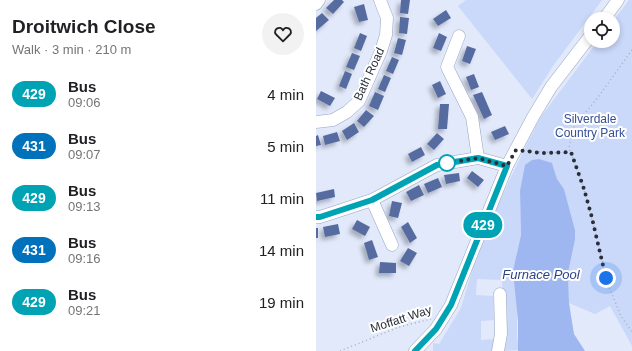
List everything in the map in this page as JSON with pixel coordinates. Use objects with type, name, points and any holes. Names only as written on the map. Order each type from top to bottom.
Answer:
[{"type":"street","points":[[316,4],[319,0]]},
{"type":"street","name":"Bath Road","points":[[316,122],[333,120],[347,112],[359,101],[386,36],[387,18],[380,0]]},
{"type":"street","points":[[609,12],[618,0]]},
{"type":"street","points":[[459,36],[447,66],[472,117],[478,158]]},
{"type":"street","points":[[415,351],[436,329],[451,305],[507,166],[533,117],[551,86],[584,44]]},
{"type":"street","points":[[316,217],[372,200],[437,165],[478,158],[507,166]]},
{"type":"street","points":[[372,200],[392,244]]},
{"type":"street","points":[[498,351],[501,334],[500,294]]},
{"type":"path","points":[[632,50],[596,100],[575,125],[569,148],[584,189],[608,287],[621,316],[632,332]]},
{"type":"path","points":[[516,150],[542,153],[571,152]]},
{"type":"path","name":"Moffatt Way","points":[[340,351],[398,327],[419,323],[445,314]]},
{"type":"green space","points":[[466,0],[602,0],[593,12],[584,12],[584,24],[553,66],[532,99],[458,6]]},
{"type":"green space","name":"Silverdale Country Park","points":[[629,0],[632,0],[632,346],[610,306],[595,314],[569,303],[568,273],[575,240],[575,230],[564,189],[557,179],[552,163],[520,191],[521,235],[517,252],[517,337],[519,350],[501,351],[504,338],[502,280],[477,279],[476,295],[493,296],[494,320],[481,321],[481,340],[497,339],[494,351],[433,351],[433,343],[439,344],[461,308],[475,261],[493,215],[540,118],[593,48],[620,48],[620,12]]},
{"type":"water","name":"Furnace Pool","points":[[539,159],[552,163],[557,179],[564,189],[575,230],[575,240],[568,273],[569,303],[574,334],[585,351],[518,351],[518,321],[513,271],[521,235],[520,191],[525,165],[532,160]]},
{"type":"building","points":[[334,0],[342,0],[344,2],[333,14],[326,8]]},
{"type":"building","points":[[401,0],[410,0],[408,14],[400,13]]},
{"type":"building","points":[[364,4],[368,20],[359,22],[354,7]]},
{"type":"building","points":[[446,10],[451,18],[438,26],[433,19]]},
{"type":"building","points":[[322,13],[329,20],[316,31],[316,18]]},
{"type":"building","points":[[400,17],[409,18],[407,34],[399,33]]},
{"type":"building","points":[[360,33],[367,36],[361,51],[354,48]]},
{"type":"building","points":[[439,33],[447,37],[441,51],[433,48]]},
{"type":"building","points":[[398,38],[406,40],[402,55],[394,53]]},
{"type":"building","points":[[467,46],[476,49],[470,64],[462,61]]},
{"type":"building","points":[[352,53],[360,56],[354,70],[346,67]]},
{"type":"building","points":[[392,57],[399,60],[393,74],[386,71]]},
{"type":"building","points":[[345,71],[352,74],[346,89],[339,86]]},
{"type":"building","points":[[474,74],[479,87],[471,90],[466,77]]},
{"type":"building","points":[[384,75],[391,78],[385,92],[378,89]]},
{"type":"building","points":[[440,81],[446,94],[438,98],[432,85]]},
{"type":"building","points":[[321,91],[335,98],[330,106],[317,99]]},
{"type":"building","points":[[375,92],[384,96],[378,110],[369,106]]},
{"type":"building","points":[[482,92],[492,115],[484,119],[473,95]]},
{"type":"building","points":[[440,104],[449,104],[447,129],[438,129]]},
{"type":"building","points":[[366,110],[374,116],[364,127],[357,121]]},
{"type":"building","points":[[354,123],[359,132],[347,140],[342,131]]},
{"type":"building","points":[[505,126],[509,134],[495,140],[491,132]]},
{"type":"building","points":[[337,132],[340,141],[325,145],[323,136]]},
{"type":"building","points":[[437,133],[444,139],[434,150],[427,144]]},
{"type":"building","points":[[318,135],[321,145],[316,146],[316,136]]},
{"type":"building","points":[[421,147],[425,155],[412,162],[408,154]]},
{"type":"building","points":[[472,171],[484,180],[478,187],[467,178]]},
{"type":"building","points":[[459,173],[460,181],[446,184],[444,175]]},
{"type":"building","points":[[438,178],[442,187],[428,193],[424,184]]},
{"type":"building","points":[[419,185],[424,195],[411,201],[406,192]]},
{"type":"building","points":[[334,189],[335,197],[317,201],[316,193]]},
{"type":"building","points":[[392,201],[402,203],[398,218],[389,216]]},
{"type":"building","points":[[357,220],[370,227],[365,236],[352,229]]},
{"type":"building","points":[[408,222],[417,238],[410,243],[401,227]]},
{"type":"building","points":[[338,224],[340,234],[325,237],[323,227]]},
{"type":"building","points":[[316,228],[318,228],[318,238],[316,238]]},
{"type":"building","points":[[372,240],[378,257],[369,260],[364,243]]},
{"type":"building","points":[[408,248],[417,253],[409,266],[400,261]]},
{"type":"building","points":[[380,262],[396,263],[396,273],[379,273]]},
{"type":"bus line","name":"429","points":[[316,217],[372,200],[437,165],[478,158],[507,166],[451,305],[436,329],[415,351]]},
{"type":"route","points":[[447,163],[478,158],[507,166],[516,150],[542,153],[571,152],[591,214],[606,278]]}]
